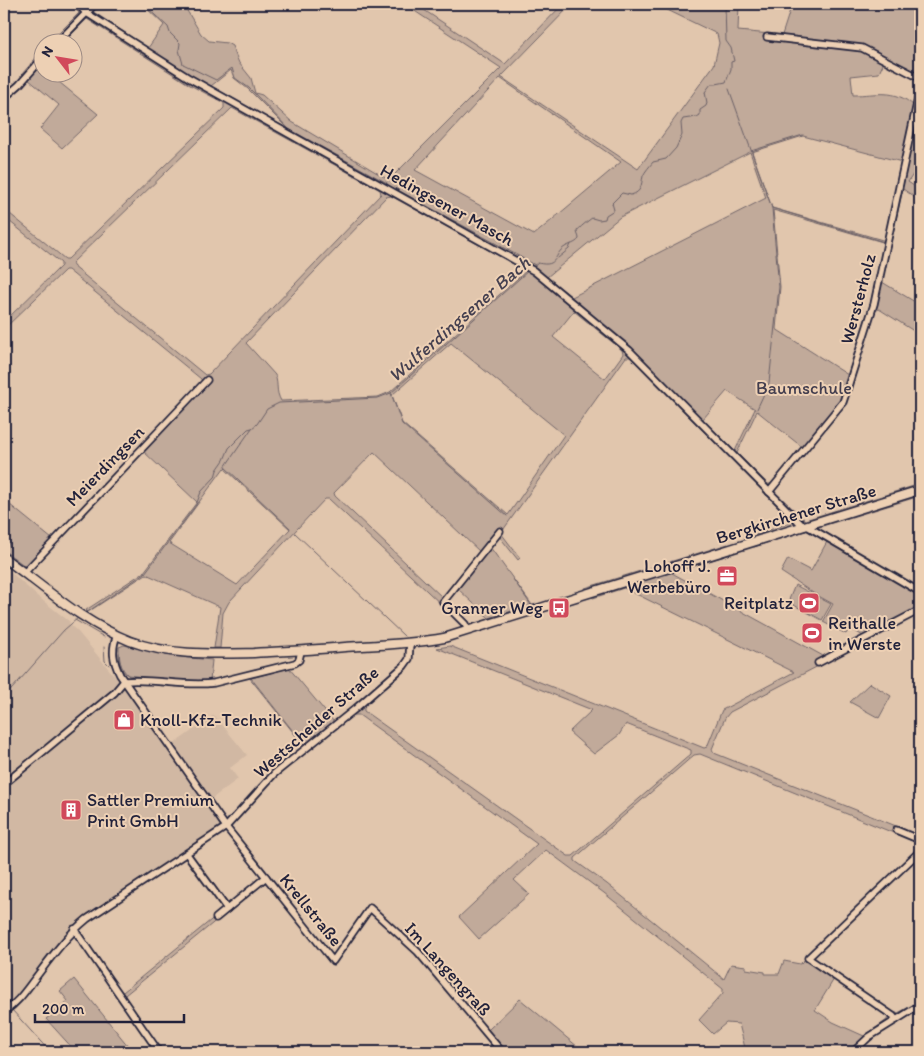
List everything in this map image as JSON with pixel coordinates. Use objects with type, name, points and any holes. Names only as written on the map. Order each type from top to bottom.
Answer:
[{"type":"street","name":"Hedingsener Masch","points":[[78,4],[85,12],[189,78],[531,270],[629,350],[805,527],[920,592]]},
{"type":"street","points":[[67,32],[95,4]]},
{"type":"street","points":[[767,37],[862,48],[920,78]]},
{"type":"street","points":[[4,98],[32,70]]},
{"type":"street","name":"Wersterholz","points":[[769,492],[845,396],[874,304],[920,89]]},
{"type":"street","name":"Meierdingsen","points":[[24,572],[207,380]]},
{"type":"street","name":"Bergkirchener Straße","points":[[4,558],[24,572],[53,597],[88,620],[117,635],[147,646],[183,653],[216,654],[301,651],[444,638],[920,490]]},
{"type":"street","points":[[468,630],[465,624],[443,602],[500,531]]},
{"type":"street","points":[[818,663],[920,610]]},
{"type":"street","name":"Krellstraße","points":[[117,635],[113,645],[114,663],[124,681],[226,827],[333,961],[370,908]]},
{"type":"street","name":"Westscheider Straße","points":[[4,1012],[24,995],[32,982],[74,930],[87,919],[226,827],[274,774],[355,709],[404,666],[409,660],[410,642]]},
{"type":"street","points":[[4,784],[114,693],[124,681],[137,680],[202,685],[214,683],[295,663],[299,660],[301,651]]},
{"type":"street","points":[[896,830],[920,840]]},
{"type":"street","points":[[896,1020],[893,1016],[808,958],[920,850]]},
{"type":"street","points":[[187,854],[227,909]]},
{"type":"street","name":"Krellstraße","points":[[216,918],[266,877]]},
{"type":"street","name":"Im Langengraß","points":[[370,908],[418,952],[502,1052]]},
{"type":"street","points":[[74,930],[159,1052]]},
{"type":"street","points":[[853,1052],[870,1037],[920,1005]]},
{"type":"shaded area","points":[[4,566],[37,596],[70,622],[69,624],[78,632],[127,691],[167,749],[214,715],[247,755],[230,768],[238,779],[206,803],[222,825],[71,927],[21,992],[4,1008]]},
{"type":"green space","name":"Baumschule","points":[[71,4],[84,4],[148,48],[164,25],[142,4],[183,4],[201,34],[209,41],[227,43],[232,46],[239,63],[251,78],[255,93],[262,95],[292,122],[389,180],[501,68],[404,4],[415,4],[505,64],[563,4],[572,4],[501,77],[638,169],[714,65],[719,43],[717,34],[655,4],[739,4],[738,31],[782,35],[792,4],[920,4],[920,178],[914,173],[908,182],[920,190],[920,201],[903,189],[882,282],[920,305],[920,335],[879,309],[875,311],[846,401],[775,488],[775,492],[805,520],[920,484],[920,496],[754,547],[750,537],[789,523],[790,519],[630,357],[626,357],[501,533],[520,558],[518,560],[499,536],[490,547],[532,605],[489,618],[457,588],[444,607],[329,499],[325,499],[229,602],[223,613],[220,648],[214,648],[220,607],[146,574],[88,612],[86,610],[144,572],[197,502],[143,451],[55,543],[51,539],[25,566],[6,552],[4,500],[52,539],[202,382],[201,379],[68,270],[65,270],[4,329],[4,322],[61,266],[61,263],[4,217],[4,209],[65,259],[68,259],[224,108],[224,103],[190,85],[87,19],[74,32],[60,32],[79,13]],"holes":[[[884,62],[917,80],[919,83],[914,106],[907,100],[892,95],[853,95],[851,76],[879,73]],[[231,70],[234,78],[248,89],[288,129],[211,86]],[[500,78],[621,162],[534,235],[415,170]],[[232,108],[380,190],[381,194],[209,374],[205,375],[73,266],[72,263]],[[803,136],[902,162],[886,241],[772,208],[752,152]],[[750,152],[766,198],[572,297],[547,277],[620,217]],[[391,196],[526,271],[390,392],[378,397],[281,401],[275,375],[246,343],[386,197]],[[773,210],[886,243],[872,301],[848,375],[776,329],[780,287]],[[574,311],[622,350],[623,354],[605,379],[553,337]],[[451,343],[564,435],[508,515],[402,423],[392,395]],[[727,391],[755,409],[735,451],[703,419]],[[757,411],[802,447],[771,484],[768,484],[737,453]],[[374,452],[480,552],[443,598],[334,493]],[[224,468],[290,529],[237,585],[169,543]]]},
{"type":"green space","points":[[32,62],[32,82],[59,82],[98,114],[62,148],[40,129],[59,105],[22,74]]},
{"type":"green space","points":[[829,538],[920,589],[920,613],[730,712],[725,718],[712,749],[714,753],[906,830],[901,836],[700,754],[694,755],[575,858],[575,861],[607,884],[724,979],[731,964],[746,966],[746,969],[765,972],[765,974],[779,974],[784,961],[800,964],[920,847],[920,854],[814,957],[815,960],[892,1013],[898,1013],[920,1001],[920,1008],[868,1041],[856,1052],[746,1052],[739,1024],[726,1023],[713,1034],[699,1020],[723,993],[723,989],[604,893],[546,850],[514,880],[529,894],[479,939],[459,917],[537,844],[359,715],[354,715],[364,707],[364,711],[568,856],[573,856],[691,754],[691,750],[626,724],[619,735],[594,754],[569,732],[592,710],[437,648],[450,646],[704,748],[707,747],[722,710],[794,672],[624,588],[593,598],[585,588],[728,544],[731,554],[672,573],[825,657],[863,636],[850,628],[846,634],[823,622],[833,604],[781,572],[788,559],[811,571]],"holes":[[[834,979],[888,1015],[887,1020],[864,1036],[833,1022],[815,1010]]]},
{"type":"green space","name":"Reitplatz","points":[[795,585],[831,604],[822,620],[788,602]]},
{"type":"green space","points":[[124,645],[169,656],[212,660],[210,682],[128,675],[123,669],[120,659],[119,647]]},
{"type":"green space","points":[[289,668],[334,722],[304,745],[251,678]]},
{"type":"green space","points":[[870,683],[891,696],[879,718],[850,702]]},
{"type":"green space","points":[[261,876],[266,883],[262,883],[125,995],[124,999],[119,992],[123,992],[260,880]]},
{"type":"green space","points":[[74,979],[133,1052],[76,1052],[46,1019],[68,1001],[60,991]]},
{"type":"green space","points":[[520,999],[584,1052],[506,1052],[488,1030]]},
{"type":"waterway","points":[[143,4],[168,27],[170,33],[180,43],[179,50],[183,64],[216,80],[232,68],[235,78],[249,88],[289,129],[387,183]]},
{"type":"waterway","name":"Wulferdingsener Bach","points":[[532,268],[538,263],[549,264],[553,262],[561,250],[579,239],[577,231],[592,218],[605,219],[606,215],[614,210],[612,203],[622,193],[631,195],[637,192],[644,174],[653,162],[666,159],[676,148],[682,135],[681,123],[683,119],[700,115],[700,110],[707,103],[705,92],[711,84],[726,82],[731,69],[731,62],[734,61],[731,48],[726,41],[725,4]]},
{"type":"waterway","points":[[729,89],[772,208],[779,287],[769,383],[757,409]]},
{"type":"waterway","points":[[751,151],[803,135]]},
{"type":"waterway","points":[[396,189],[535,265]]},
{"type":"waterway","points":[[772,208],[884,242]]},
{"type":"waterway","name":"Wulferdingsener Bach","points":[[558,258],[569,249],[571,244]]},
{"type":"waterway","name":"Wulferdingsener Bach","points":[[86,613],[145,573],[196,505],[201,492],[215,477],[229,448],[248,429],[257,424],[267,409],[279,403],[378,398],[391,393],[529,270]]},
{"type":"waterway","points":[[391,393],[402,424],[507,516]]},
{"type":"waterway","points":[[252,428],[225,467],[290,528]]},
{"type":"waterway","points":[[295,533],[404,636]]},
{"type":"waterway","points":[[8,555],[25,567]]},
{"type":"waterway","points":[[30,572],[57,593]]},
{"type":"waterway","points":[[513,579],[531,605]]},
{"type":"waterway","points":[[64,599],[85,613]]},
{"type":"waterway","name":"Wulferdingsener Bach","points":[[4,698],[64,630],[78,618]]},
{"type":"waterway","points":[[75,620],[104,637]]},
{"type":"waterway","points":[[104,647],[105,661],[109,665]]},
{"type":"waterway","points":[[119,653],[123,671],[133,677]]},
{"type":"waterway","points":[[227,683],[249,677],[301,742]]},
{"type":"waterway","points":[[4,999],[8,1004]]},
{"type":"waterway","points":[[4,1016],[12,1010],[50,1052]]},
{"type":"place","name":"Lohoff J. Werbebüro","points":[[727,576]]},
{"type":"place","name":"Reitplatz","points":[[809,603]]},
{"type":"place","name":"Granner Weg","points":[[559,608]]},
{"type":"place","name":"Reithalle in Werste","points":[[812,633]]},
{"type":"place","name":"Knoll-Kfz-Technik","points":[[124,720]]},
{"type":"place","name":"Sattler Premium Print GmbH","points":[[71,810]]}]
